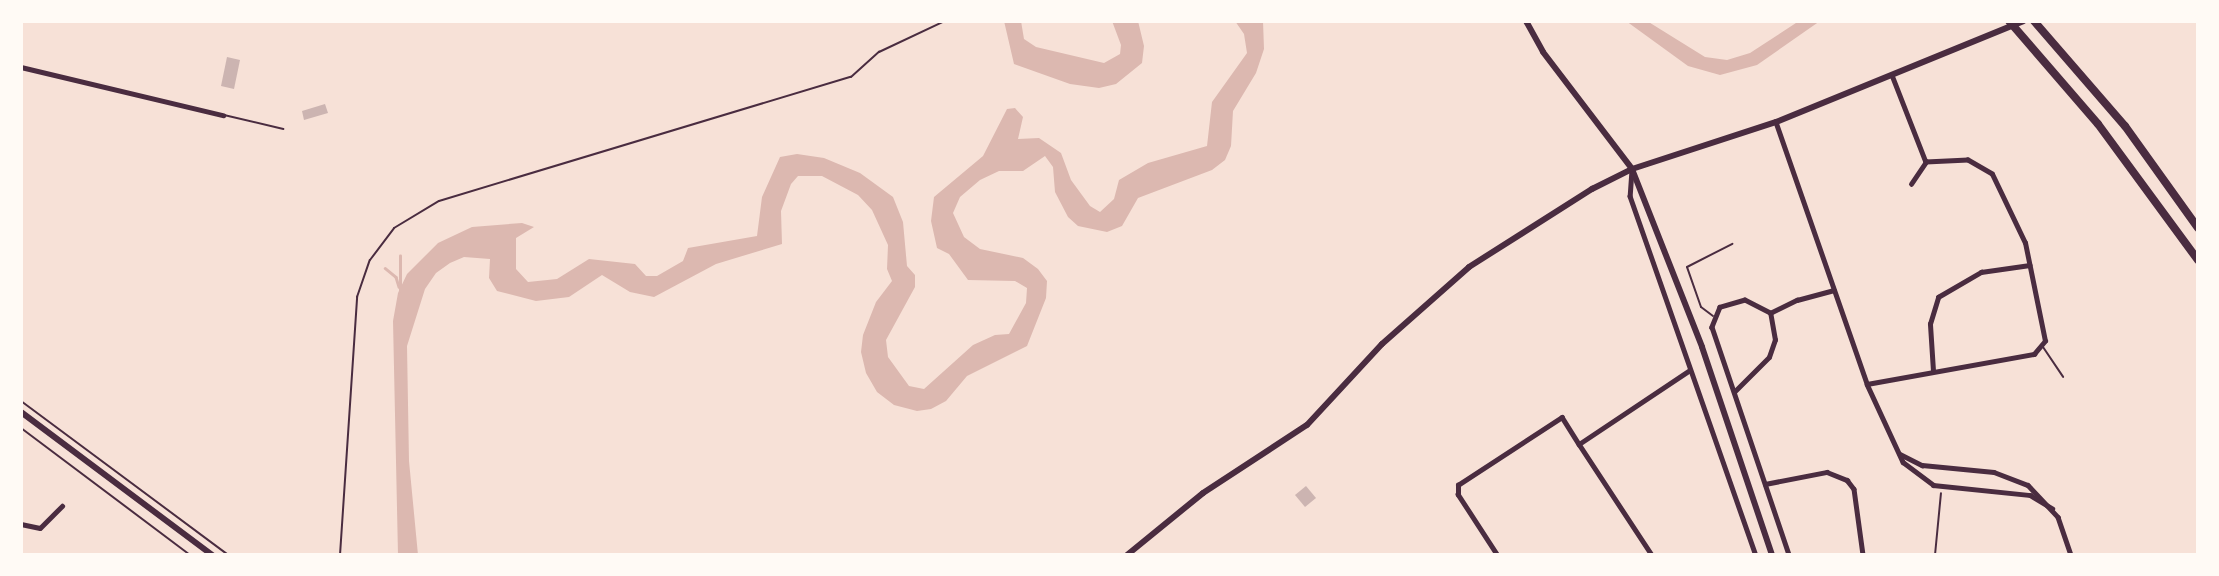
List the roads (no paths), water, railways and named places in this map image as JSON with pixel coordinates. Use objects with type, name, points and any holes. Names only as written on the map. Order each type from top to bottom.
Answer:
[{"type":"highway","points":[[2009,21],[2098,124],[2198,260]]},
{"type":"highway","points":[[2037,24],[2125,127],[2198,228]]},
{"type":"main road","points":[[1526,21],[1543,52],[1632,169],[1702,347],[1772,555]]},
{"type":"main road","points":[[1127,555],[1203,493],[1307,425],[1382,344],[1469,267],[1537,222],[1632,169],[1776,122],[2023,21]]},
{"type":"main road","points":[[21,412],[212,555]]},
{"type":"street","points":[[21,67],[223,115]]},
{"type":"street","points":[[1892,75],[1926,162]]},
{"type":"street","points":[[1776,122],[1867,384],[1897,451],[1917,475],[1942,488],[2022,494],[2052,509]]},
{"type":"street","points":[[1867,384],[2034,354],[2043,346],[2044,324],[2030,265],[2016,222],[1992,174],[1968,160],[1926,162]]},
{"type":"street","points":[[1911,184],[1926,162]]},
{"type":"street","points":[[1632,169],[1630,196],[1756,555]]},
{"type":"street","points":[[1933,371],[1931,313],[1944,290],[1981,272],[2030,265]]},
{"type":"street","points":[[1770,313],[1797,300],[1834,290]]},
{"type":"street","points":[[1734,392],[1773,349],[1776,329],[1770,313],[1755,302],[1735,300],[1713,316],[1712,327],[1789,555]]},
{"type":"street","points":[[1580,443],[1690,370]]},
{"type":"street","points":[[1489,555],[1496,553],[1456,488],[1562,416],[1652,555]]},
{"type":"street","points":[[1897,451],[1922,465],[2011,477],[2035,489],[2052,509],[2071,555]]},
{"type":"street","points":[[1765,484],[1828,472],[1847,480],[1854,489],[1863,555]]},
{"type":"street","points":[[21,524],[40,528],[62,506]]},
{"type":"street","points":[[1969,555],[1993,555]]},
{"type":"lane","points":[[223,115],[283,129]]},
{"type":"lane","points":[[1713,316],[1701,307],[1687,267],[1732,244]]},
{"type":"lane","points":[[2043,346],[2063,377]]},
{"type":"waterway","points":[[400,256],[400,291]]},
{"type":"waterway","points":[[385,268],[396,277],[399,287]]}]
